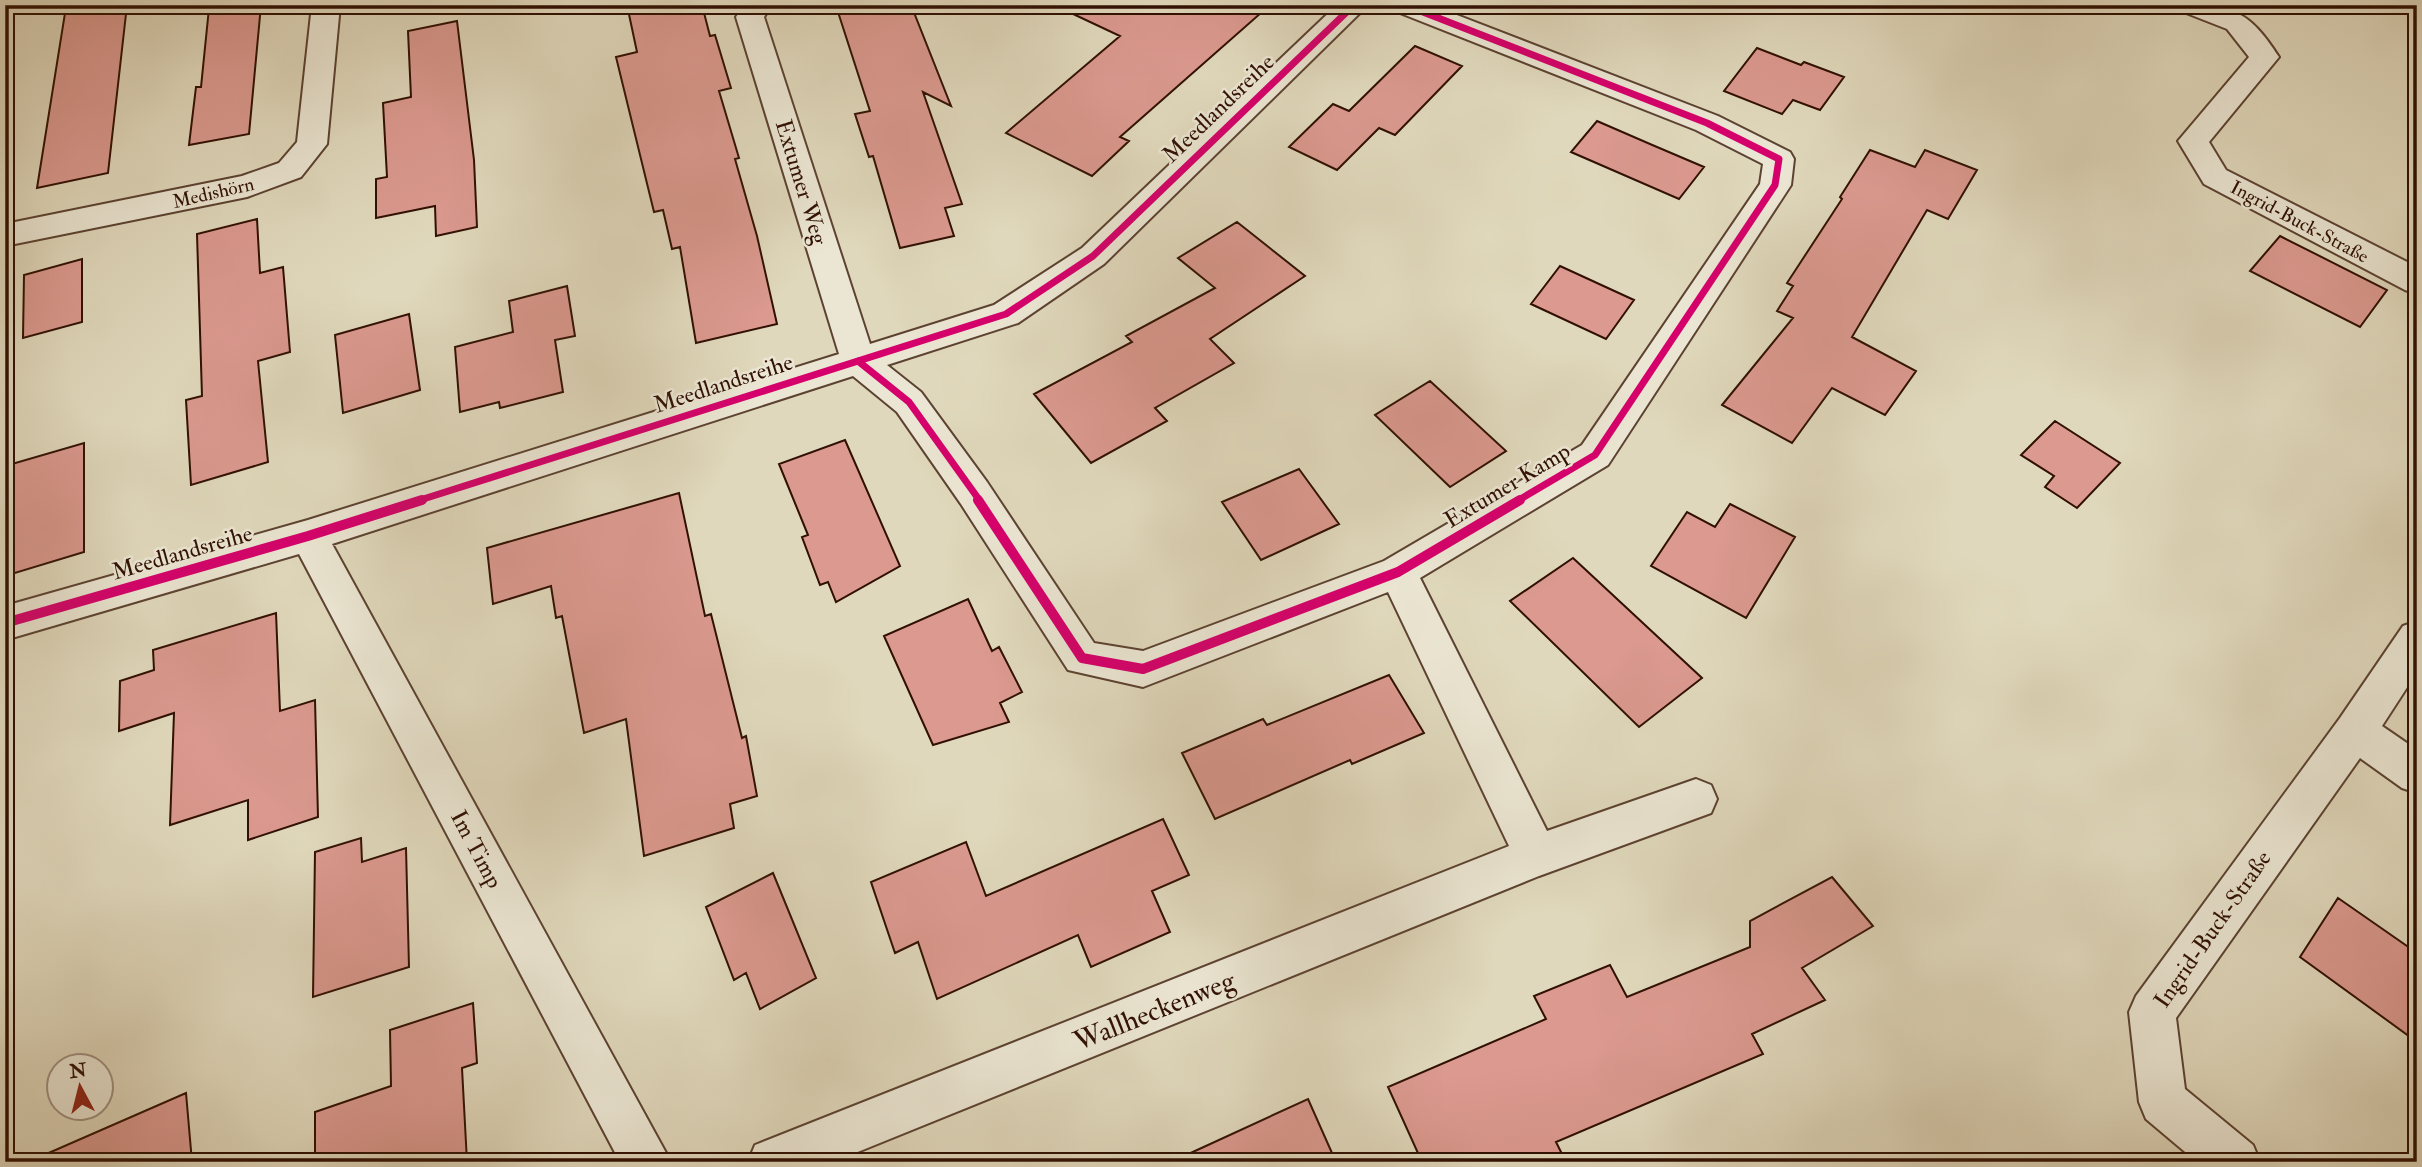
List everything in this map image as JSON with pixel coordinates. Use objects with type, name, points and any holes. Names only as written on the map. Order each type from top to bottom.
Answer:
[{"type":"street","name":"Medishörn","points":[[5,235],[247,186],[289,170],[313,144],[326,5]]},
{"type":"street","name":"Extumer Weg","points":[[758,5],[750,17],[858,361]]},
{"type":"street","name":"Meedlandsreihe","points":[[5,623],[308,536],[1006,314],[1093,256],[1354,5]]},
{"type":"street","name":"Extumer Kamp","points":[[858,361],[909,402],[974,493],[1082,658],[1143,669],[1398,572],[1595,455],[1775,185],[1779,159],[1707,123],[1405,5]]},
{"type":"street","name":"Ingrid-Buck-Straße","points":[[2191,5],[2237,23],[2265,57],[2193,141],[2215,177],[2417,282]]},
{"type":"street","name":"Im Timp","points":[[308,536],[647,1162]]},
{"type":"street","points":[[1398,572],[1536,856]]},
{"type":"street","name":"Ingrid-Buck-Straße","points":[[2236,1162],[2163,1102],[2152,1012],[2355,731],[2417,638]]},
{"type":"street","points":[[2355,731],[2417,774]]},
{"type":"street","name":"Wallheckenweg","points":[[772,1162],[1536,856],[1696,799]]},
{"type":"building","points":[[103,5],[127,5],[108,173],[37,188],[65,13]]},
{"type":"building","points":[[261,5],[249,134],[189,145],[196,87],[201,87],[209,8]]},
{"type":"building","points":[[627,5],[702,5],[710,36],[715,35],[731,88],[719,91],[739,158],[735,159],[757,236],[777,324],[696,343],[680,247],[672,249],[663,210],[654,212],[616,57],[637,52]]},
{"type":"building","points":[[869,5],[911,5],[951,106],[923,92],[962,204],[945,208],[954,236],[900,248],[873,156],[869,157],[855,114],[870,111],[838,12]]},
{"type":"building","points":[[1054,5],[1270,5],[1120,137],[1129,141],[1092,176],[1006,133],[1120,36]]},
{"type":"building","points":[[457,21],[474,160],[477,227],[436,236],[435,206],[376,218],[376,179],[387,177],[383,103],[411,97],[408,31]]},
{"type":"building","points":[[1415,46],[1462,66],[1395,135],[1379,128],[1337,170],[1289,147],[1333,104],[1349,111]]},
{"type":"building","points":[[1757,48],[1801,65],[1804,62],[1844,77],[1820,110],[1793,100],[1782,114],[1724,91]]},
{"type":"building","points":[[1597,121],[1704,167],[1679,199],[1571,152]]},
{"type":"building","points":[[1870,150],[1915,167],[1925,150],[1977,170],[1948,219],[1927,210],[1852,337],[1916,371],[1885,415],[1832,388],[1792,443],[1722,405],[1793,318],[1777,311],[1793,286],[1787,283],[1842,199],[1840,197]]},
{"type":"building","points":[[257,219],[260,273],[283,267],[290,352],[258,361],[268,462],[191,485],[186,400],[202,396],[197,234]]},
{"type":"building","points":[[1237,222],[1305,276],[1210,339],[1234,363],[1155,408],[1167,421],[1091,463],[1034,394],[1132,342],[1126,336],[1215,288],[1178,258]]},
{"type":"building","points":[[2280,236],[2387,290],[2360,327],[2250,271]]},
{"type":"building","points":[[82,259],[82,322],[23,338],[24,275]]},
{"type":"building","points":[[1560,266],[1634,300],[1606,339],[1531,304]]},
{"type":"building","points":[[567,286],[575,336],[555,340],[563,392],[500,408],[499,402],[460,412],[455,347],[513,332],[509,301]]},
{"type":"building","points":[[409,314],[420,390],[343,413],[335,335]]},
{"type":"building","points":[[1430,381],[1506,451],[1450,487],[1375,415]]},
{"type":"building","points":[[2055,421],[2120,463],[2077,508],[2045,487],[2054,476],[2021,455]]},
{"type":"building","points":[[845,440],[900,566],[836,602],[828,582],[820,585],[802,537],[808,535],[779,464]]},
{"type":"building","points":[[84,443],[84,552],[5,576],[5,466]]},
{"type":"building","points":[[1299,469],[1339,524],[1261,560],[1222,502]]},
{"type":"building","points":[[679,493],[705,616],[711,614],[742,738],[746,736],[757,796],[730,804],[734,828],[644,856],[626,719],[584,733],[562,616],[556,618],[551,586],[493,604],[487,548]]},
{"type":"building","points":[[1730,504],[1795,537],[1746,618],[1651,566],[1687,512],[1715,527]]},
{"type":"building","points":[[1573,558],[1702,678],[1639,727],[1510,601]]},
{"type":"building","points":[[968,599],[992,651],[999,647],[1022,692],[1000,703],[1009,722],[933,745],[884,636]]},
{"type":"building","points":[[276,613],[280,711],[315,700],[318,817],[248,840],[248,800],[170,825],[174,713],[119,731],[120,681],[154,670],[153,650]]},
{"type":"building","points":[[1389,675],[1424,733],[1352,764],[1350,760],[1215,819],[1182,753],[1263,719],[1267,725]]},
{"type":"building","points":[[1163,819],[1189,875],[1152,891],[1170,932],[1091,967],[1078,935],[937,999],[918,942],[895,953],[871,882],[966,842],[986,896]]},
{"type":"building","points":[[361,838],[362,862],[406,848],[409,967],[313,997],[315,852]]},
{"type":"building","points":[[773,873],[816,978],[760,1009],[746,973],[734,980],[706,907]]},
{"type":"building","points":[[1832,877],[1873,926],[1802,968],[1825,1000],[1752,1034],[1763,1054],[1556,1142],[1566,1162],[1422,1162],[1388,1087],[1546,1019],[1534,996],[1610,965],[1627,997],[1750,947],[1750,921]]},
{"type":"building","points":[[2338,898],[2417,953],[2417,1042],[2300,957]]},
{"type":"building","points":[[473,1003],[477,1063],[462,1068],[467,1162],[315,1162],[315,1112],[391,1086],[390,1030]]},
{"type":"building","points":[[186,1093],[192,1162],[28,1162]]},
{"type":"building","points":[[1308,1099],[1336,1162],[1171,1162]]},
{"type":"cycle path","points":[[5,623],[308,536],[1006,314],[1093,256],[1354,5]]},
{"type":"cycle path","points":[[858,361],[909,402],[974,493],[1082,658],[1143,669],[1398,572],[1595,455],[1775,185],[1779,159],[1707,123],[1405,5]]}]
